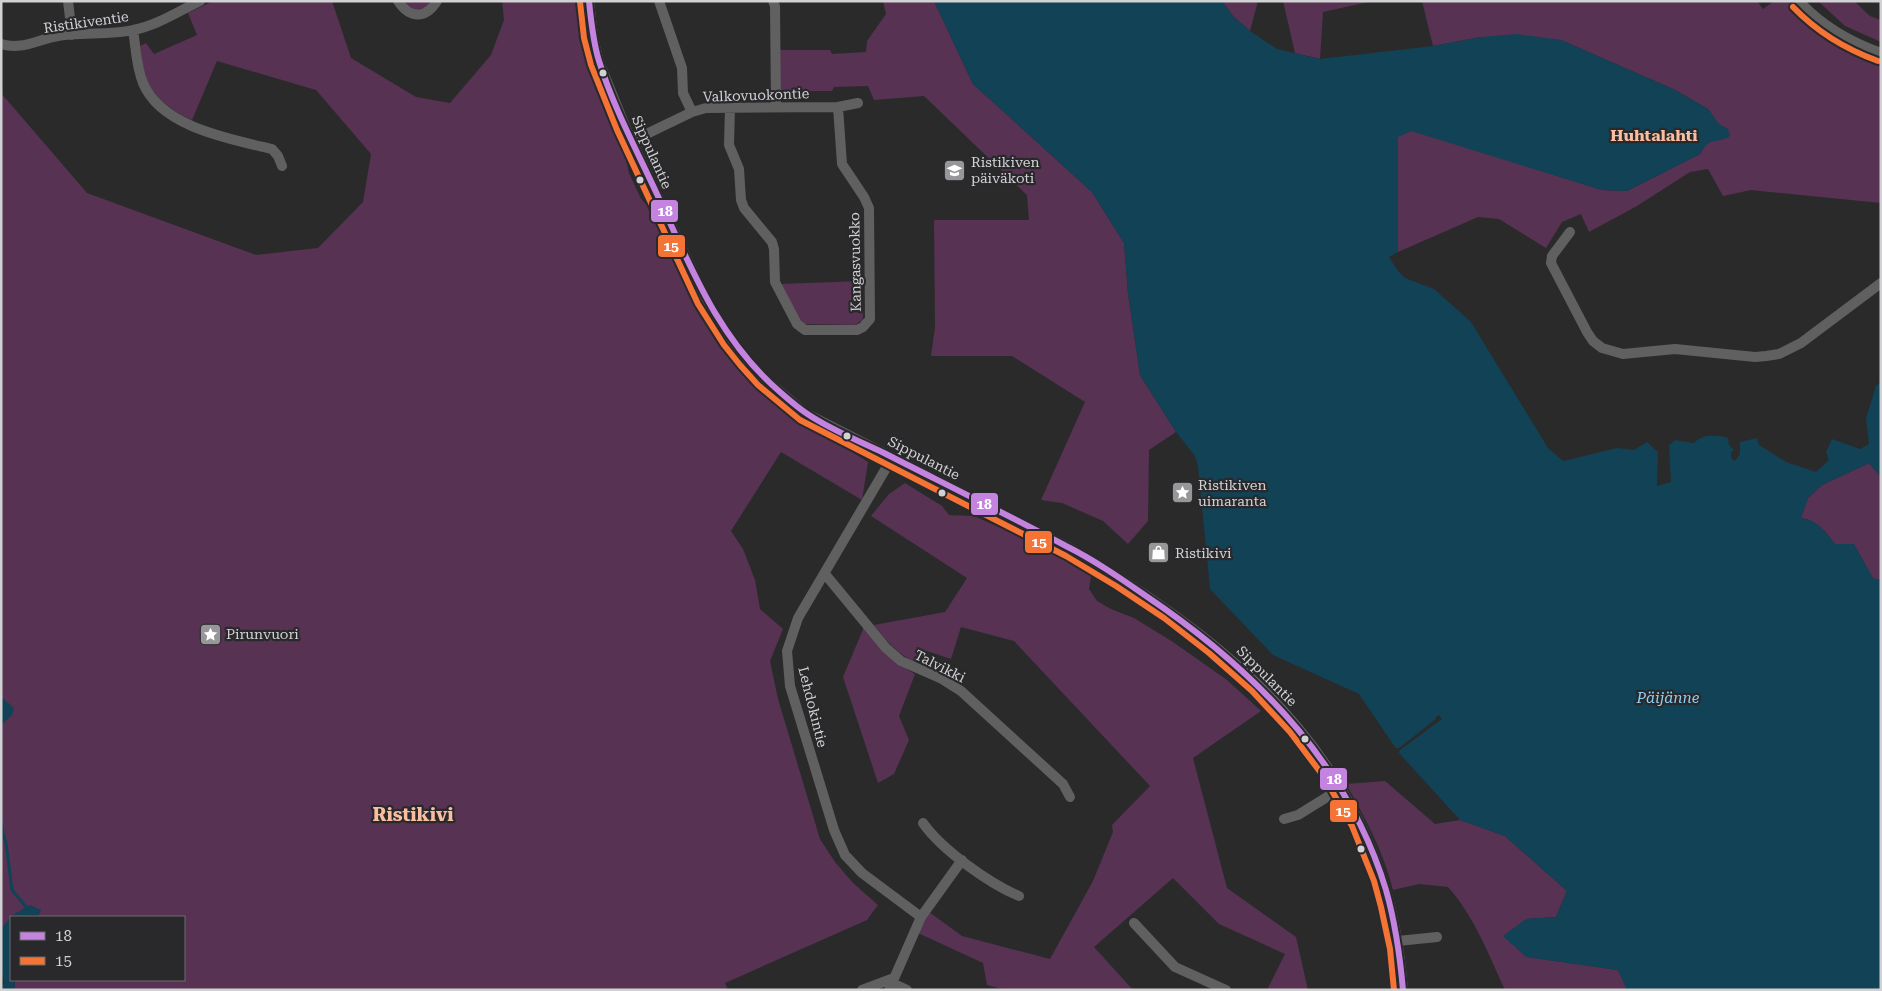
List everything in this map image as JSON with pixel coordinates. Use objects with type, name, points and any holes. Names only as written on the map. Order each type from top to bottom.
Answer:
[{"type":"street","points":[[68,1],[72,35]]},
{"type":"street","name":"Ristikiventie","points":[[1,44],[9,46],[35,44],[53,37],[134,30],[156,22],[200,1]]},
{"type":"street","points":[[398,1],[413,14],[422,14],[430,10],[437,1]]},
{"type":"street","name":"Sippulantie","points":[[589,1],[593,37],[599,62],[632,141],[706,300],[731,340],[764,378],[805,413],[1070,548],[1133,585],[1181,618],[1230,657],[1288,716],[1340,789],[1358,821],[1377,863],[1390,906],[1398,941],[1403,990]]},
{"type":"street","points":[[660,1],[682,68],[683,93],[692,112]]},
{"type":"street","points":[[773,1],[775,6],[776,107]]},
{"type":"street","points":[[1799,1],[1809,12],[1836,33],[1881,53]]},
{"type":"street","points":[[134,30],[137,67],[143,85],[153,101],[169,114],[205,131],[272,149],[278,156],[282,166]]},
{"type":"street","name":"Valkovuokontie","points":[[632,141],[692,112],[706,108],[838,107],[858,103]]},
{"type":"street","name":"Kangasvuokko","points":[[730,107],[729,145],[739,169],[741,200],[744,208],[772,242],[775,282],[796,324],[805,330],[857,330],[863,327],[870,318],[869,208],[864,197],[844,169],[841,160],[838,107]]},
{"type":"street","points":[[1570,232],[1552,256],[1551,263],[1593,341],[1602,348],[1623,354],[1675,349],[1755,357],[1779,354],[1800,343],[1881,283]]},
{"type":"street","name":"Lehdokintie","points":[[892,458],[798,618],[787,652],[790,686],[834,830],[845,855],[862,873],[922,917]]},
{"type":"street","name":"Talvikki","points":[[825,574],[886,648],[901,661],[942,679],[962,691],[1063,784],[1070,797]]},
{"type":"street","points":[[1284,819],[1298,815],[1340,789]]},
{"type":"street","points":[[923,824],[933,836],[962,860],[1003,890],[1020,896]]},
{"type":"street","points":[[892,983],[922,917],[962,860]]},
{"type":"street","points":[[1134,922],[1175,967],[1226,990]]},
{"type":"street","points":[[1398,941],[1437,937]]},
{"type":"street","points":[[862,990],[892,983],[907,990]]},
{"type":"shaded area","points":[[213,1],[332,1],[351,58],[416,97],[450,103],[491,55],[504,20],[502,1],[580,1],[579,20],[592,69],[624,151],[629,173],[641,199],[651,209],[691,297],[724,345],[757,387],[798,419],[868,462],[862,500],[781,452],[731,531],[743,549],[755,580],[760,609],[783,629],[770,661],[778,699],[820,839],[835,862],[853,883],[878,905],[867,920],[725,983],[728,990],[14,990],[15,981],[185,981],[185,916],[38,916],[41,910],[10,916],[1,929],[1,725],[13,708],[1,697],[1,93],[87,193],[256,255],[318,248],[363,202],[371,154],[316,90],[217,61],[192,120],[160,100],[148,83],[140,46],[146,43],[154,54],[197,35],[188,13]]},
{"type":"shaded area","points":[[402,1],[432,1],[425,8],[415,10]]},
{"type":"shaded area","points":[[883,1],[934,1],[973,84],[1092,192],[1124,243],[1128,293],[1140,375],[1176,432],[1149,450],[1148,521],[1128,544],[1103,521],[1062,503],[1041,500],[1085,402],[1012,356],[931,356],[935,327],[934,220],[1029,220],[1027,195],[924,96],[874,100],[868,86],[834,87],[832,91],[780,91],[780,50],[830,50],[832,54],[866,52],[867,41],[886,14]]},
{"type":"shaded area","points":[[1222,1],[1258,1],[1250,31],[1233,16]]},
{"type":"shaded area","points":[[1283,1],[1373,1],[1323,12],[1320,59],[1295,53]]},
{"type":"shaded area","points":[[1422,1],[1757,1],[1763,9],[1774,1],[1789,1],[1817,27],[1881,61],[1881,203],[1751,190],[1723,196],[1708,169],[1690,172],[1637,206],[1589,232],[1581,214],[1562,222],[1546,248],[1499,219],[1478,217],[1398,252],[1398,136],[1411,130],[1602,190],[1627,191],[1700,154],[1705,145],[1728,129],[1719,125],[1708,109],[1673,89],[1561,40],[1481,37],[1433,46]]},
{"type":"shaded area","points":[[1818,1],[1854,1],[1870,16],[1881,20],[1881,42],[1845,26]]},
{"type":"shaded area","points":[[861,281],[863,317],[855,325],[804,324],[800,321],[780,284]]},
{"type":"shaded area","points":[[1869,463],[1881,477],[1881,580],[1873,579],[1854,544],[1835,544],[1816,524],[1801,518],[1808,498],[1822,485]]},
{"type":"shaded area","points":[[905,483],[942,506],[949,515],[974,516],[1092,569],[1089,589],[1097,601],[1134,618],[1173,642],[1227,680],[1261,711],[1193,758],[1227,888],[1296,937],[1308,990],[1267,990],[1285,954],[1219,924],[1173,878],[1094,947],[1133,990],[1005,990],[987,985],[983,963],[918,933],[929,912],[962,936],[1050,959],[1093,881],[1113,832],[1112,825],[1150,786],[1014,641],[961,627],[951,659],[921,649],[915,662],[897,651],[878,631],[874,625],[945,612],[967,578],[871,516],[889,494]]},
{"type":"shaded area","points":[[864,627],[898,664],[915,674],[899,716],[909,740],[894,774],[878,783],[843,677]]},
{"type":"shaded area","points":[[1385,781],[1435,824],[1460,820],[1505,836],[1567,891],[1556,917],[1526,919],[1527,957],[1618,970],[1627,988],[1625,990],[1505,990],[1466,910],[1448,887],[1419,884],[1393,890],[1385,862],[1346,784]]},
{"type":"water","name":"Päijänne","points":[[934,1],[1222,1],[1233,16],[1250,31],[1277,49],[1320,59],[1433,46],[1481,37],[1517,34],[1561,40],[1673,89],[1708,109],[1719,124],[1728,129],[1730,136],[1710,142],[1700,154],[1627,191],[1602,190],[1411,131],[1398,137],[1398,252],[1389,257],[1405,278],[1434,289],[1471,322],[1548,448],[1563,461],[1617,448],[1634,450],[1647,442],[1658,452],[1657,486],[1671,482],[1669,445],[1675,440],[1694,443],[1701,438],[1710,436],[1728,438],[1729,445],[1734,450],[1731,452],[1731,458],[1735,461],[1740,454],[1740,442],[1757,438],[1759,445],[1786,462],[1816,472],[1829,460],[1826,452],[1832,439],[1860,449],[1869,444],[1866,418],[1876,386],[1881,382],[1881,477],[1869,463],[1822,485],[1808,498],[1801,518],[1812,521],[1824,530],[1835,544],[1854,544],[1873,578],[1881,580],[1881,990],[1625,990],[1626,988],[1618,970],[1526,957],[1503,936],[1526,919],[1556,917],[1567,891],[1505,836],[1460,820],[1399,753],[1359,694],[1273,655],[1210,589],[1198,466],[1195,456],[1176,432],[1140,375],[1128,293],[1124,243],[1092,192],[973,84]]},
{"type":"water","points":[[1,697],[14,708],[12,715],[1,725]]},
{"type":"water","points":[[30,905],[41,910],[38,916],[12,916]]},
{"type":"water","points":[[10,918],[10,981],[15,981],[14,990],[2,990],[4,982],[1,964],[1,929]]},
{"type":"pier","points":[[1439,715],[1442,719],[1400,750],[1399,753],[1396,748],[1399,748]]},
{"type":"waterway","points":[[1,822],[6,843],[12,890],[26,907]]},
{"type":"transit line","name":"18","points":[[589,1],[592,31],[597,54],[618,111],[707,299],[739,348],[758,371],[780,392],[815,419],[1097,563],[1185,624],[1223,654],[1259,687],[1292,722],[1322,760],[1348,801],[1369,844],[1386,890],[1392,914],[1403,990]]},
{"type":"transit line","name":"15","points":[[580,2],[584,38],[591,65],[617,130],[698,304],[724,345],[740,365],[758,385],[800,420],[1066,556],[1116,586],[1164,618],[1209,653],[1252,691],[1290,732],[1324,777],[1352,826],[1374,881],[1381,907],[1390,949],[1394,990]]},
{"type":"transit line","name":"15","points":[[1793,7],[1832,39],[1878,61]]},
{"type":"place","name":"Ristikiven päiväkoti","points":[[955,170]]},
{"type":"place","name":"Ristikiven uimaranta","points":[[1182,493]]},
{"type":"place","name":"Ristikivi","points":[[1159,553]]},
{"type":"place","name":"Pirunvuori","points":[[210,634]]},
{"type":"district","name":"Huhtalahti","points":[[1654,135]]},
{"type":"district","name":"Ristikivi","points":[[413,814]]}]
